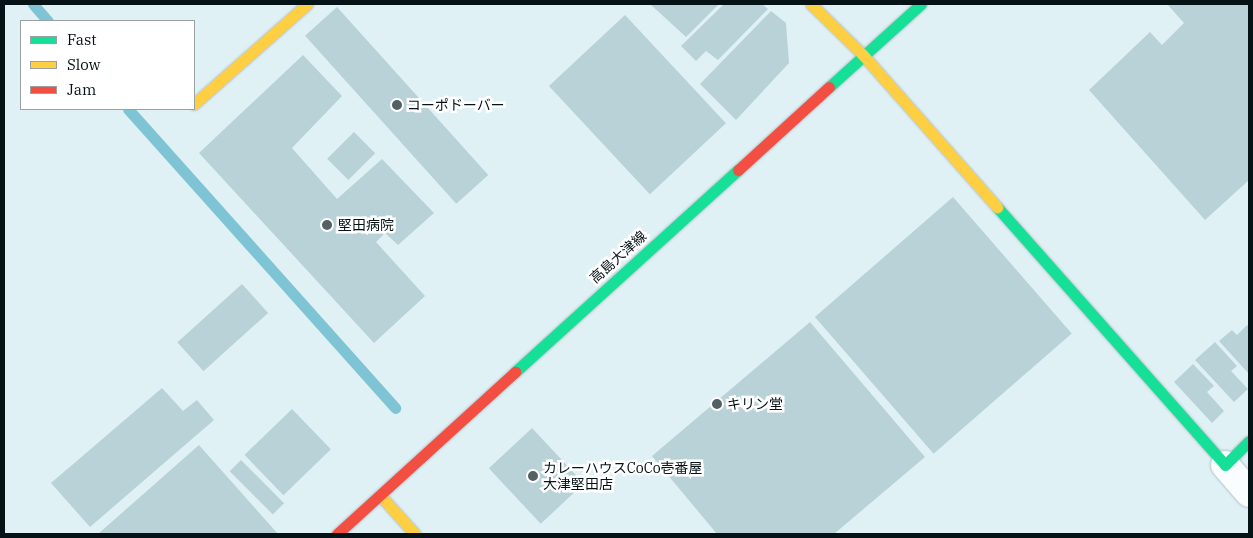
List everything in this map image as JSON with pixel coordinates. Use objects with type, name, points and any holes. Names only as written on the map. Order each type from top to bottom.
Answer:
[{"type":"street","points":[[811,4],[863,55],[1249,493]]},
{"type":"street","name":"高島大津線","points":[[337,534],[921,4]]},
{"type":"street","points":[[195,103],[298,7]]},
{"type":"street","points":[[1224,465],[1249,441]]},
{"type":"street","points":[[380,494],[415,534]]},
{"type":"building","points":[[650,4],[719,4],[686,37]]},
{"type":"building","points":[[724,4],[762,4],[768,9],[718,60],[706,51],[696,61],[681,46]]},
{"type":"building","points":[[1167,4],[1249,4],[1249,180],[1205,220],[1089,90],[1150,32],[1162,45],[1184,23]]},
{"type":"building","name":"コーポドーバー","points":[[337,7],[488,175],[456,204],[305,36]]},
{"type":"building","points":[[771,11],[786,23],[789,63],[736,120],[700,84]]},
{"type":"building","points":[[625,15],[726,123],[650,194],[549,86]]},
{"type":"building","points":[[303,55],[342,96],[292,148],[337,199],[382,159],[434,213],[398,245],[385,233],[376,242],[425,296],[374,343],[199,153]]},
{"type":"building","points":[[354,132],[375,153],[348,180],[327,159]]},
{"type":"building","points":[[953,197],[1072,334],[934,454],[815,317]]},
{"type":"building","points":[[242,284],[268,313],[203,371],[177,342]]},
{"type":"building","points":[[810,322],[925,457],[834,534],[717,534],[652,456]]},
{"type":"building","points":[[1247,325],[1249,327],[1249,374],[1219,341],[1232,330],[1237,335]]},
{"type":"building","points":[[1215,342],[1237,366],[1231,371],[1248,389],[1234,402],[1195,360]]},
{"type":"building","points":[[1193,364],[1214,386],[1207,392],[1224,411],[1212,423],[1174,382]]},
{"type":"building","points":[[162,388],[183,411],[197,400],[214,420],[90,527],[51,483]]},
{"type":"building","points":[[292,409],[331,449],[283,495],[245,455]]},
{"type":"building","points":[[532,428],[584,484],[541,524],[489,468]]},
{"type":"building","points":[[199,445],[278,534],[98,534]]},
{"type":"building","points":[[241,460],[284,503],[273,514],[230,471]]},
{"type":"waterway","points":[[33,4],[47,20]]},
{"type":"waterway","points":[[129,110],[395,408]]},
{"type":"traffic: fast","points":[[829,87],[921,4]]},
{"type":"traffic: fast","points":[[515,372],[738,170]]},
{"type":"traffic: fast","points":[[997,207],[1225,465],[1249,441]]},
{"type":"traffic: slow","points":[[195,103],[307,4]]},
{"type":"traffic: slow","points":[[811,4],[863,55],[997,207]]},
{"type":"traffic: slow","points":[[380,495],[415,534]]},
{"type":"traffic: jam","points":[[738,170],[829,87]]},
{"type":"traffic: jam","points":[[337,534],[515,372]]},
{"type":"place","name":"コーポドーバー","points":[[397,105]]},
{"type":"place","name":"堅田病院","points":[[327,225]]},
{"type":"place","name":"キリン堂","points":[[717,404]]},
{"type":"place","name":"カレーハウスCoCo壱番屋 大津堅田店","points":[[533,476]]}]
